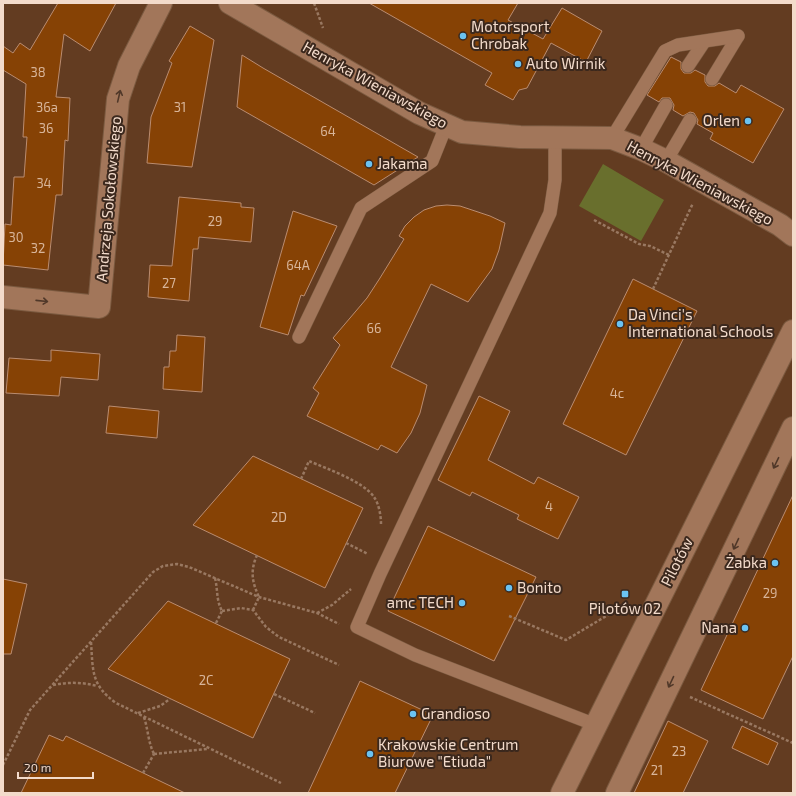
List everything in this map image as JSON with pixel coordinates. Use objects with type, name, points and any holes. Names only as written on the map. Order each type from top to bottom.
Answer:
[{"type":"street","name":"Andrzeja Sokołowskiego","points":[[3,297],[99,307],[118,99],[129,66],[161,3]]},
{"type":"street","name":"Henryka Wieniawskiego","points":[[230,3],[418,113],[446,126],[462,132],[520,137],[612,138],[641,149],[666,161],[780,225],[793,235]]},
{"type":"street","name":"Pilotów","points":[[562,793],[793,331]]},
{"type":"street","points":[[617,793],[793,428]]},
{"type":"lane","points":[[612,138],[665,50],[678,46],[738,36],[712,79]]},
{"type":"lane","points":[[688,66],[704,42]]},
{"type":"lane","points":[[641,149],[666,105]]},
{"type":"lane","points":[[666,161],[690,120]]},
{"type":"lane","points":[[299,337],[361,208],[432,161],[446,126]]},
{"type":"lane","points":[[555,137],[556,180],[550,213],[356,627],[415,655],[596,725]]},
{"type":"path","points":[[314,3],[324,29]]},
{"type":"path","points":[[653,289],[694,201]]},
{"type":"path","points":[[594,220],[639,244],[650,246],[669,255]]},
{"type":"path","points":[[301,479],[309,461],[358,484],[374,497],[381,516],[381,531]]},
{"type":"path","points":[[346,543],[370,555]]},
{"type":"path","points":[[367,560],[373,549]]},
{"type":"path","points":[[253,610],[259,597],[252,577],[253,565],[257,555]]},
{"type":"path","points":[[3,765],[30,710],[153,572],[163,566],[176,564],[189,567],[259,597],[317,613],[342,625],[356,627]]},
{"type":"path","points":[[215,578],[217,601],[222,611]]},
{"type":"path","points":[[317,613],[332,605],[356,585]]},
{"type":"path","points":[[222,611],[241,608],[253,610],[266,627],[279,637],[339,665]]},
{"type":"path","points":[[509,616],[566,640],[618,609],[622,611]]},
{"type":"path","points":[[216,623],[222,611]]},
{"type":"path","points":[[91,642],[93,667],[97,686],[104,695],[116,703],[208,749],[281,783]]},
{"type":"path","points":[[52,685],[78,683],[97,686]]},
{"type":"path","points":[[668,688],[793,744]]},
{"type":"path","points":[[274,694],[315,714]]},
{"type":"path","points":[[137,713],[160,706],[170,699]]},
{"type":"path","points":[[144,717],[148,731],[149,744],[154,754]]},
{"type":"path","points":[[154,754],[208,749]]},
{"type":"path","points":[[143,773],[154,754]]},
{"type":"green space","points":[[603,164],[664,200],[641,241],[579,206]]},
{"type":"building","points":[[58,3],[116,3],[90,51],[64,34],[56,97],[70,98],[68,141],[65,140],[62,195],[56,195],[48,270],[3,265],[5,224],[11,225],[14,177],[24,177],[27,137],[23,137],[26,84],[3,70],[3,46],[13,53],[20,43],[30,50]]},
{"type":"building","points":[[369,3],[518,3],[508,20],[543,39],[562,8],[602,31],[586,62],[551,43],[527,88],[519,90],[513,100],[485,85],[492,73]]},
{"type":"building","points":[[190,26],[214,40],[192,167],[147,163],[151,117],[172,63],[169,61]]},
{"type":"building","points":[[242,55],[418,157],[374,185],[237,107]]},
{"type":"building","points":[[671,57],[681,62],[681,69],[684,73],[691,73],[695,70],[705,75],[705,82],[708,86],[715,86],[719,83],[736,93],[741,85],[784,109],[753,163],[710,139],[713,133],[697,124],[698,120],[694,113],[690,112],[683,116],[673,110],[674,105],[670,98],[662,98],[659,102],[647,95]]},
{"type":"building","points":[[179,197],[241,203],[241,207],[254,208],[251,242],[199,237],[198,249],[193,249],[189,301],[148,297],[150,265],[172,266]]},
{"type":"building","points":[[436,206],[460,206],[490,216],[505,223],[499,250],[492,269],[468,302],[431,284],[391,367],[427,385],[420,413],[411,433],[397,453],[381,445],[378,450],[307,416],[319,393],[313,388],[340,345],[333,338],[367,298],[380,278],[404,239],[399,236],[405,226],[424,210]]},
{"type":"building","points":[[293,211],[337,226],[304,296],[301,295],[288,335],[260,327]]},
{"type":"building","points":[[633,279],[697,311],[626,455],[563,424]]},
{"type":"building","points":[[177,335],[205,337],[202,392],[163,389],[164,367],[169,367],[170,351],[176,351]]},
{"type":"building","points":[[51,350],[100,354],[98,380],[61,377],[59,396],[6,393],[9,358],[51,361]]},
{"type":"building","points":[[479,396],[510,411],[488,460],[534,484],[538,477],[579,497],[558,539],[517,519],[519,515],[472,492],[470,496],[438,480]]},
{"type":"building","points":[[109,406],[159,411],[157,438],[106,433]]},
{"type":"building","points":[[253,456],[363,508],[325,588],[193,525]]},
{"type":"building","points":[[793,495],[793,656],[763,719],[701,690]]},
{"type":"building","points":[[428,526],[536,577],[494,661],[388,611]]},
{"type":"building","points":[[3,579],[27,584],[11,654],[3,654]]},
{"type":"building","points":[[168,601],[290,659],[253,738],[108,669]]},
{"type":"building","name":"Krakowskie Centrum Biurowe \"Etiuda\"","points":[[360,681],[433,715],[395,793],[308,793]]},
{"type":"building","points":[[668,721],[708,741],[683,793],[634,793]]},
{"type":"building","points":[[742,726],[778,743],[768,765],[732,748]]},
{"type":"building","points":[[49,735],[63,741],[66,736],[185,793],[21,793]]},
{"type":"place","name":"Motorsport Chrobak","points":[[463,36]]},
{"type":"place","name":"Auto Wirnik","points":[[518,64]]},
{"type":"place","name":"Orlen","points":[[748,121]]},
{"type":"place","name":"Jakama","points":[[369,164]]},
{"type":"place","name":"Da Vinci's International Schools","points":[[620,324]]},
{"type":"place","name":"Żabka","points":[[775,563]]},
{"type":"place","name":"Bonito","points":[[509,588]]},
{"type":"place","name":"Pilotów 02","points":[[625,594]]},
{"type":"place","name":"amc TECH","points":[[462,603]]},
{"type":"place","name":"Nana","points":[[745,628]]},
{"type":"place","name":"Grandioso","points":[[413,714]]},
{"type":"place","name":"Krakowskie Centrum Biurowe \"Etiuda\"","points":[[370,754]]}]
